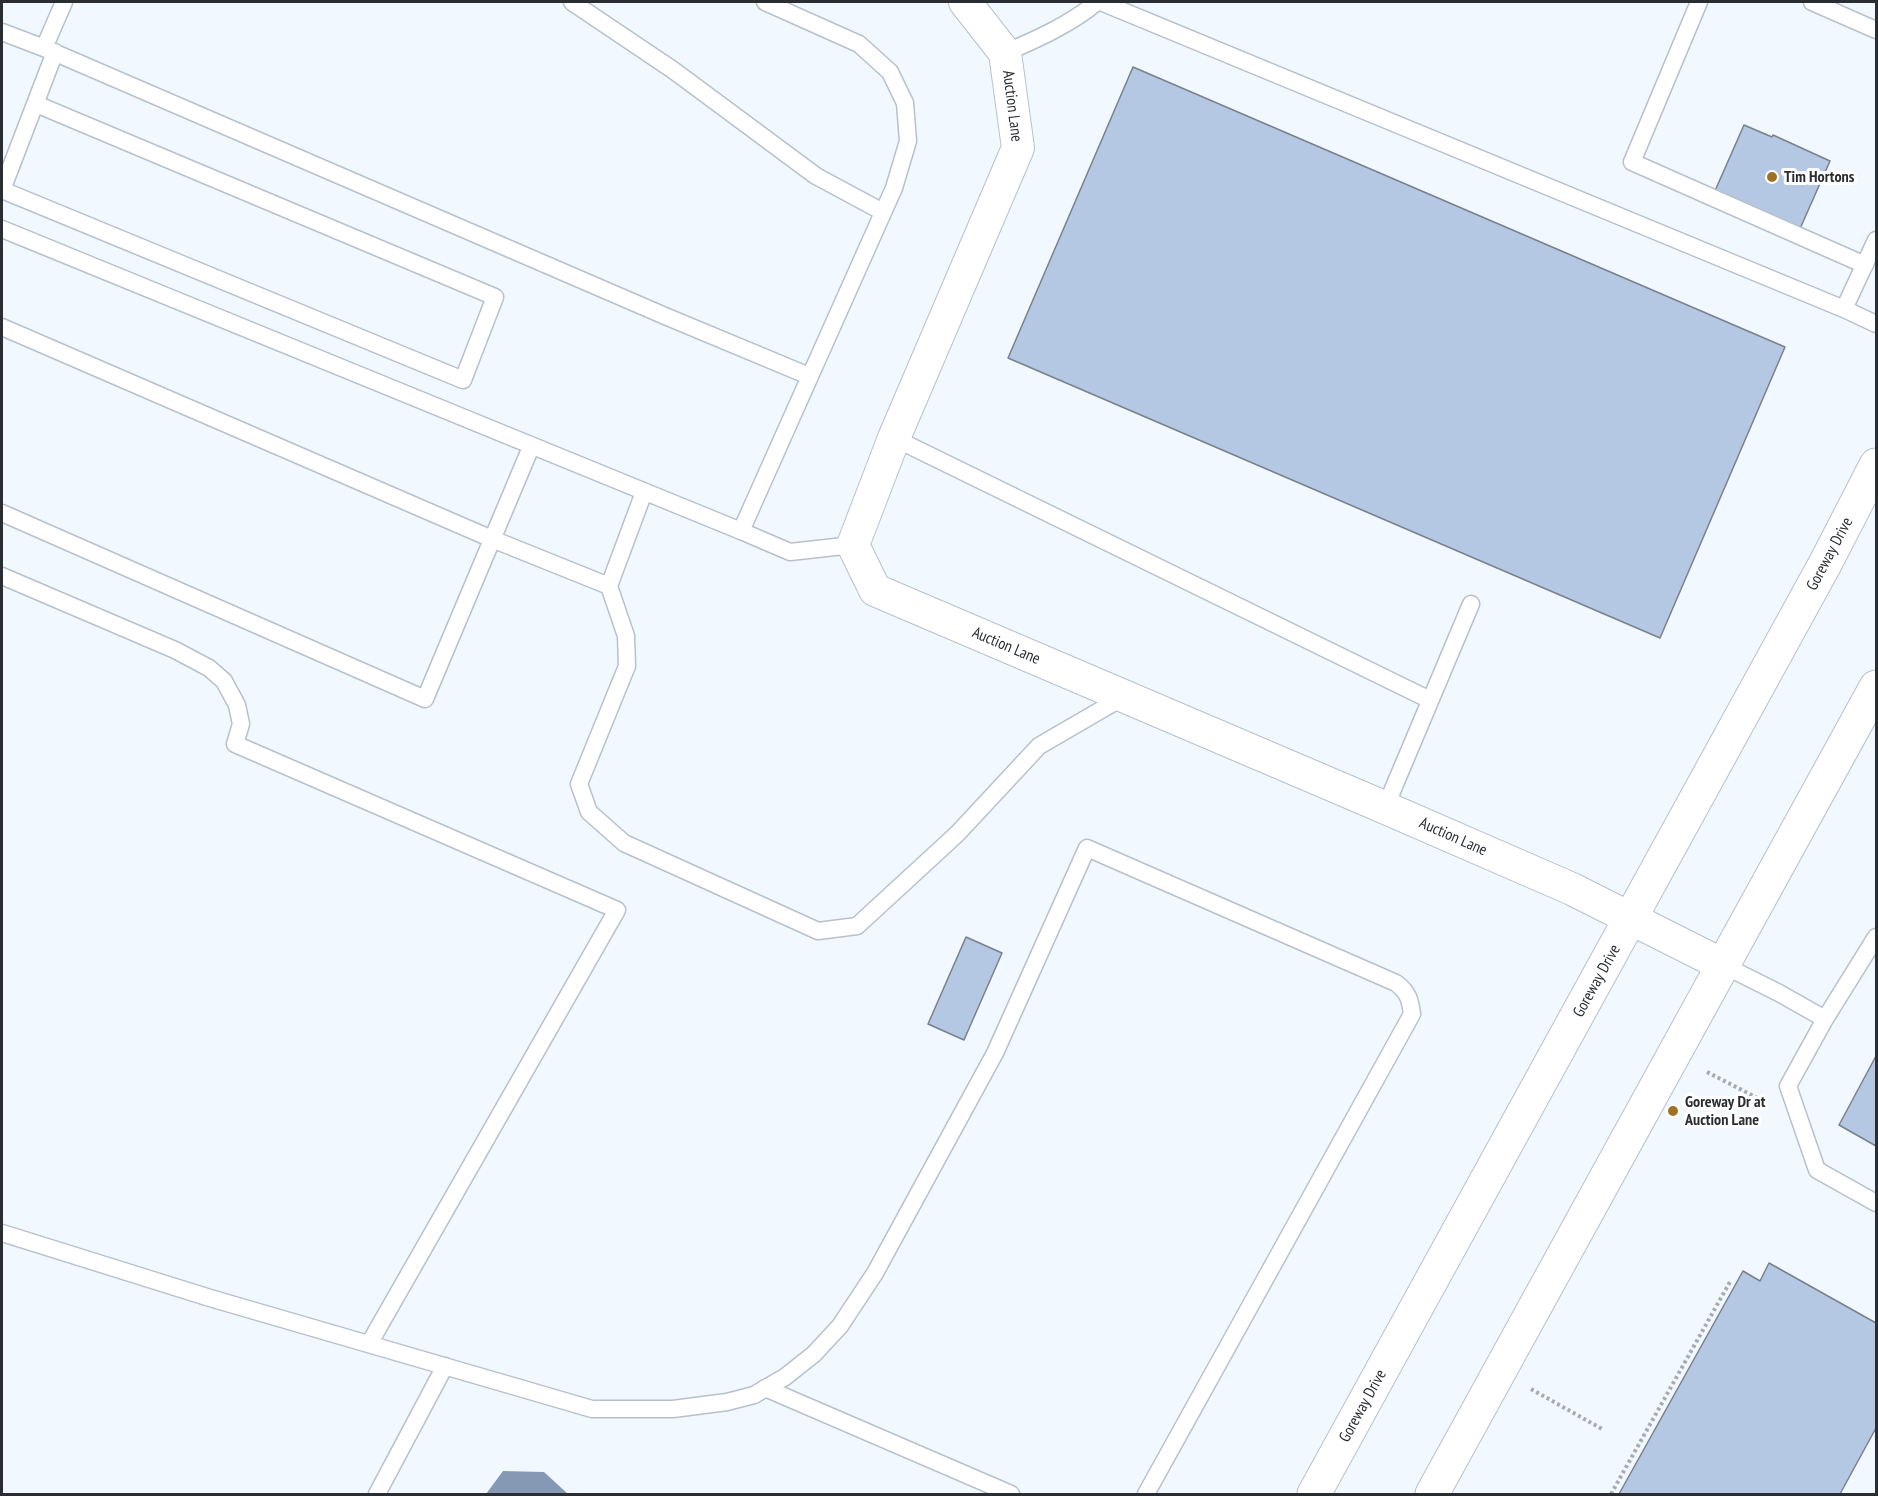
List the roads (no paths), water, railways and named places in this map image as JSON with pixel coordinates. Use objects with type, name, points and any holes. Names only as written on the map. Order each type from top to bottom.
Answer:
[{"type":"main road","name":"Goreway Drive","points":[[1314,1494],[1825,564],[1876,465]]},
{"type":"main road","points":[[1432,1494],[1876,687]]},
{"type":"street","name":"Auction Lane","points":[[965,2],[1005,53],[1018,148],[894,438],[853,545],[875,590],[1572,889],[1723,965]]},
{"type":"lane","points":[[36,104],[495,297],[463,380],[2,190],[36,104],[64,2]]},
{"type":"lane","points":[[572,2],[673,70],[816,176],[883,212]]},
{"type":"lane","points":[[741,531],[894,188],[908,141],[905,103],[890,72],[859,44],[765,2]]},
{"type":"lane","points":[[1005,53],[1042,36],[1099,2],[1876,324]]},
{"type":"lane","points":[[1699,2],[1632,162],[1865,265]]},
{"type":"lane","points":[[1812,2],[1876,30]]},
{"type":"lane","points":[[2,32],[50,50],[809,376]]},
{"type":"lane","points":[[2,229],[790,552],[853,545]]},
{"type":"lane","points":[[1844,309],[1876,240]]},
{"type":"lane","points":[[2,327],[492,539],[609,586]]},
{"type":"lane","points":[[894,438],[1430,700]]},
{"type":"lane","points":[[2,513],[425,699],[531,447]]},
{"type":"lane","points":[[644,492],[609,586],[626,636],[627,666],[579,784],[589,812],[624,843],[818,930],[857,926],[957,834],[1039,746],[1125,696]]},
{"type":"lane","points":[[2,576],[175,650],[209,668],[224,681],[237,705],[241,724],[235,744],[617,910],[369,1344]]},
{"type":"lane","points":[[1385,807],[1471,604]]},
{"type":"lane","points":[[2,1233],[210,1298],[592,1409],[673,1409],[727,1402],[754,1395],[785,1377],[814,1354],[840,1326],[875,1273],[995,1053],[1088,848],[1396,983],[1404,989],[1410,1000],[1412,1014],[1146,1494]]},
{"type":"lane","points":[[1876,937],[1825,1019],[1788,1086],[1817,1170],[1876,1203]]},
{"type":"lane","points":[[1723,965],[1825,1019]]},
{"type":"lane","points":[[377,1494],[446,1366]]},
{"type":"lane","points":[[765,1388],[1011,1494]]},
{"type":"water","points":[[503,1471],[544,1472],[568,1494],[486,1494]]},
{"type":"place","name":"Tim Hortons","points":[[1772,177]]},
{"type":"place","name":"Goreway Dr at Auction Lane","points":[[1673,1111]]}]
